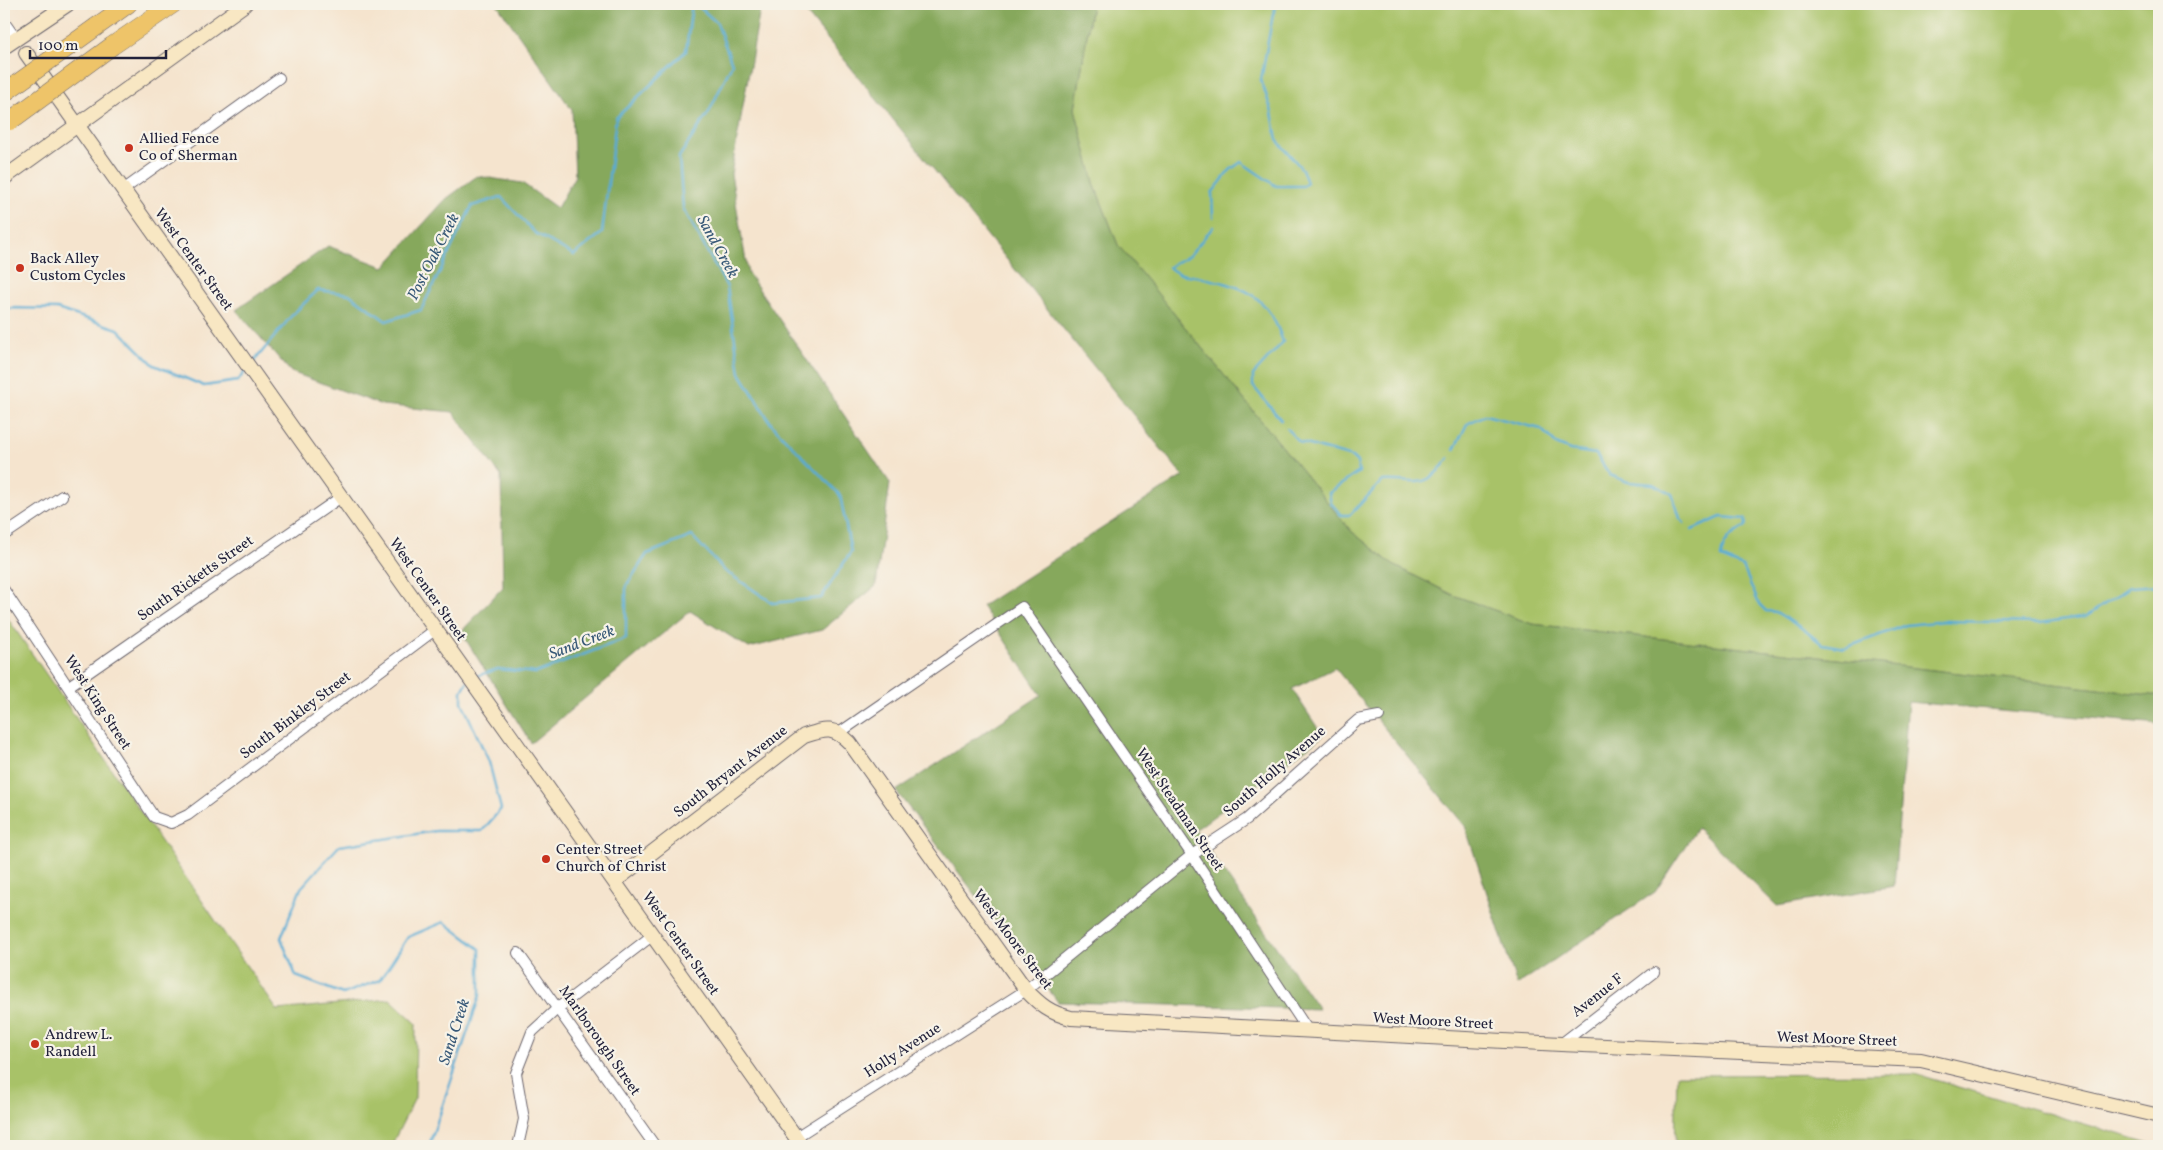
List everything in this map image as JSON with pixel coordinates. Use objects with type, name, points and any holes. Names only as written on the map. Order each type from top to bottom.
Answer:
[{"type":"highway","points":[[4,93],[128,4]]},
{"type":"highway","points":[[7,123],[173,4]]},
{"type":"street","points":[[4,22],[12,42],[68,4]]},
{"type":"street","points":[[4,178],[246,4]]},
{"type":"street","name":"West Center Street","points":[[26,53],[799,1142]]},
{"type":"street","points":[[123,190],[279,78]]},
{"type":"street","points":[[4,535],[62,496]]},
{"type":"street","name":"South Ricketts Street","points":[[69,686],[341,496]]},
{"type":"street","name":"West King Street","points":[[4,590],[154,817],[171,823]]},
{"type":"street","name":"West Steadman Street","points":[[839,733],[1022,607],[1192,855],[1309,1032]]},
{"type":"street","name":"South Binkley Street","points":[[171,823],[188,815],[436,630]]},
{"type":"street","name":"South Holly Avenue","points":[[1026,990],[1192,855],[1247,819],[1358,720],[1378,716]]},
{"type":"street","name":"South Bryant Avenue","points":[[615,881],[804,736],[825,729],[839,733]]},
{"type":"street","name":"West Moore Street","points":[[839,733],[855,751],[1026,990],[1043,1008],[1055,1014],[1071,1018],[1309,1032],[1921,1060],[2159,1116]]},
{"type":"street","points":[[518,1146],[524,1119],[516,1074],[532,1032],[558,1008],[653,935]]},
{"type":"street","name":"Marlborough Street","points":[[518,953],[655,1146]]},
{"type":"street","name":"Avenue F","points":[[1561,1044],[1654,972]]},
{"type":"street","name":"Holly Avenue","points":[[799,1142],[1026,990]]},
{"type":"green space","points":[[497,4],[761,4],[731,174],[748,273],[890,483],[876,586],[822,630],[749,648],[690,611],[531,743],[461,632],[503,587],[501,476],[453,412],[382,405],[291,372],[236,310],[328,246],[384,267],[446,199],[477,176],[522,183],[557,208],[575,176],[572,110]]},
{"type":"green space","points":[[799,4],[1092,4],[1075,109],[1095,186],[1118,245],[1351,531],[1393,565],[1453,595],[1532,624],[2159,696],[2159,724],[1908,702],[1894,886],[1777,906],[1697,828],[1655,892],[1517,985],[1465,826],[1335,668],[1292,689],[1323,736],[1195,830],[1319,1009],[1058,1002],[896,791],[1041,695],[982,606],[1183,476]]},
{"type":"green space","points":[[1092,4],[2159,4],[2159,696],[1532,624],[1453,595],[1393,565],[1351,531],[1118,245],[1095,186],[1075,109]]},
{"type":"green space","points":[[4,613],[277,1010],[390,999],[416,1023],[415,1098],[391,1146],[4,1146]]},
{"type":"green space","points":[[1915,1074],[2159,1146],[1675,1146],[1677,1075]]},
{"type":"waterway","name":"Post Oak Creek","points":[[252,364],[293,314],[318,290],[349,294],[386,321],[421,310],[472,206],[501,197],[535,233],[574,255],[602,233],[616,118],[686,51],[692,4]]},
{"type":"waterway","name":"Sand Creek","points":[[474,677],[498,669],[536,673],[626,638],[626,586],[647,554],[692,536],[725,571],[773,603],[821,598],[851,552],[840,495],[772,425],[740,373],[727,287],[683,208],[679,157],[709,112],[732,64],[717,23],[696,4]]},
{"type":"waterway","points":[[1213,218],[1212,193],[1230,170],[1241,162],[1276,186],[1303,186],[1307,183],[1302,169],[1277,140],[1272,112],[1261,80],[1273,14],[1277,4]]},
{"type":"waterway","points":[[1213,227],[1190,255],[1169,267],[1180,274],[1226,283],[1239,288],[1260,301],[1269,312],[1277,325],[1283,342],[1253,375],[1253,386],[1281,420]]},
{"type":"waterway","name":"Post Oak Creek","points":[[4,311],[13,308],[57,309],[118,329],[154,365],[204,386],[238,381],[246,370]]},
{"type":"waterway","points":[[1454,450],[1467,424],[1485,415],[1541,429],[1556,444],[1570,450],[1596,454],[1610,475],[1628,482],[1653,484],[1672,494],[1680,518],[1684,523]]},
{"type":"waterway","points":[[1287,429],[1299,442],[1352,457],[1357,462],[1359,472],[1329,493],[1331,503],[1341,515],[1350,515],[1382,481],[1419,482],[1426,480],[1433,476],[1449,458]]},
{"type":"waterway","points":[[1692,530],[1721,517],[1745,519],[1746,526],[1733,535],[1726,543],[1721,558],[1743,567],[1759,604],[1766,611],[1776,612],[1822,644],[1845,648],[1906,625],[1945,621],[2040,623],[2087,616],[2130,587],[2159,585]]},
{"type":"waterway","name":"Sand Creek","points":[[429,1146],[480,995],[480,949],[444,922],[408,937],[380,980],[343,994],[296,976],[281,938],[301,888],[339,846],[436,831],[482,831],[501,809],[489,762],[462,702],[462,691],[467,682]]},
{"type":"place","name":"Allied Fence Co of Sherman","points":[[129,148]]},
{"type":"place","name":"Back Alley Custom Cycles","points":[[20,268]]},
{"type":"place","name":"Center Street Church of Christ","points":[[546,859]]},
{"type":"place","name":"Andrew L. Randell","points":[[35,1044]]}]
